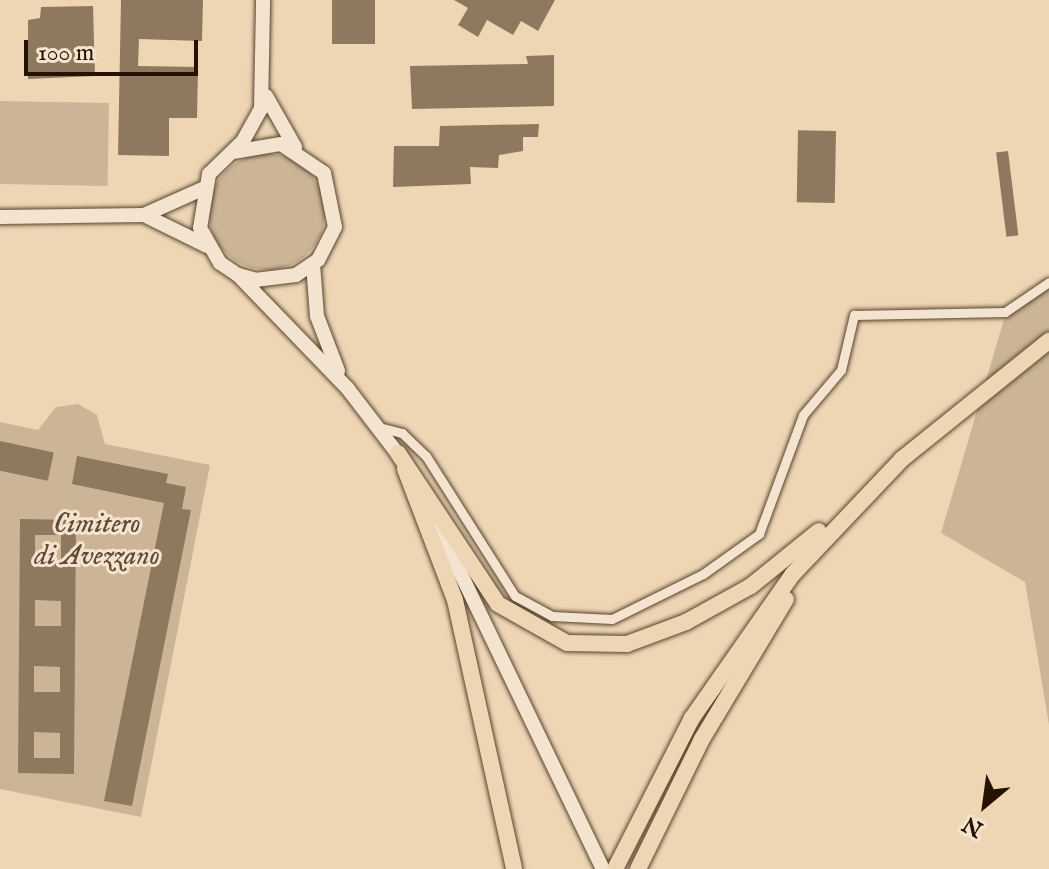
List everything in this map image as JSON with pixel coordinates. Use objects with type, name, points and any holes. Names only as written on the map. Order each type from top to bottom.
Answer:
[{"type":"highway","points":[[398,453],[498,604],[543,635],[596,646],[664,632],[740,594],[1049,341]]},
{"type":"highway","points":[[398,453],[455,600],[514,869]]},
{"type":"highway","points":[[612,868],[685,730],[751,628],[810,554],[902,459]]},
{"type":"highway","points":[[638,869],[776,614],[902,459]]},
{"type":"main road","points":[[0,217],[144,215],[202,189],[252,131],[265,92],[263,0]]},
{"type":"main road","points":[[238,275],[277,280],[313,264],[329,244],[336,208],[324,173],[297,149],[265,92]]},
{"type":"main road","points":[[233,152],[264,143],[297,149]]},
{"type":"main road","points":[[202,189],[198,208],[207,246]]},
{"type":"main road","points":[[144,215],[207,246],[238,275],[348,389],[398,453],[612,868]]},
{"type":"main road","points":[[313,264],[317,316],[348,389]]},
{"type":"street","points":[[379,427],[402,433],[426,456],[515,596],[552,616],[606,621],[687,583],[756,538],[803,415],[841,370],[854,315],[1005,312],[1049,282]]},
{"type":"green space","points":[[0,101],[109,103],[108,186],[0,184]]},
{"type":"green space","points":[[267,154],[289,158],[308,171],[321,190],[325,212],[321,234],[308,253],[289,266],[267,270],[245,266],[226,253],[213,234],[209,212],[213,190],[226,171],[245,158]]},
{"type":"green space","points":[[1049,287],[1049,725],[1025,582],[941,533],[1004,319]]},
{"type":"green space","name":"Cimitero di Avezzano","points":[[78,404],[97,415],[105,444],[210,465],[141,817],[0,789],[0,422],[38,430],[56,407]]},
{"type":"building","points":[[121,0],[203,0],[202,41],[139,39],[138,66],[198,67],[197,118],[169,118],[169,156],[118,155]]},
{"type":"building","points":[[332,0],[375,0],[375,44],[332,44]]},
{"type":"building","points":[[454,0],[555,0],[538,31],[521,21],[513,35],[487,20],[478,37],[458,25],[468,8]]},
{"type":"building","points":[[93,6],[95,76],[28,79],[28,20],[40,18],[41,7]]},
{"type":"building","points":[[554,55],[554,106],[412,109],[410,66],[528,64],[526,56]]},
{"type":"building","points":[[539,124],[538,137],[523,137],[523,151],[499,155],[498,168],[470,167],[471,184],[393,187],[394,146],[439,146],[440,126]]},
{"type":"building","points":[[798,130],[836,131],[835,203],[797,202]]},
{"type":"building","points":[[1008,151],[1018,235],[1006,237],[996,152]]},
{"type":"building","points":[[0,441],[54,452],[48,481],[0,471]]},
{"type":"building","points":[[77,456],[168,474],[166,483],[186,487],[182,509],[191,510],[132,806],[104,801],[164,503],[72,484]]},
{"type":"building","points":[[20,519],[76,520],[74,774],[18,773]],"holes":[[[35,535],[61,535],[61,561],[35,560]],[[35,600],[61,601],[61,626],[35,626]],[[34,666],[60,667],[60,692],[34,692]],[[34,732],[60,733],[60,758],[34,758]]]}]
